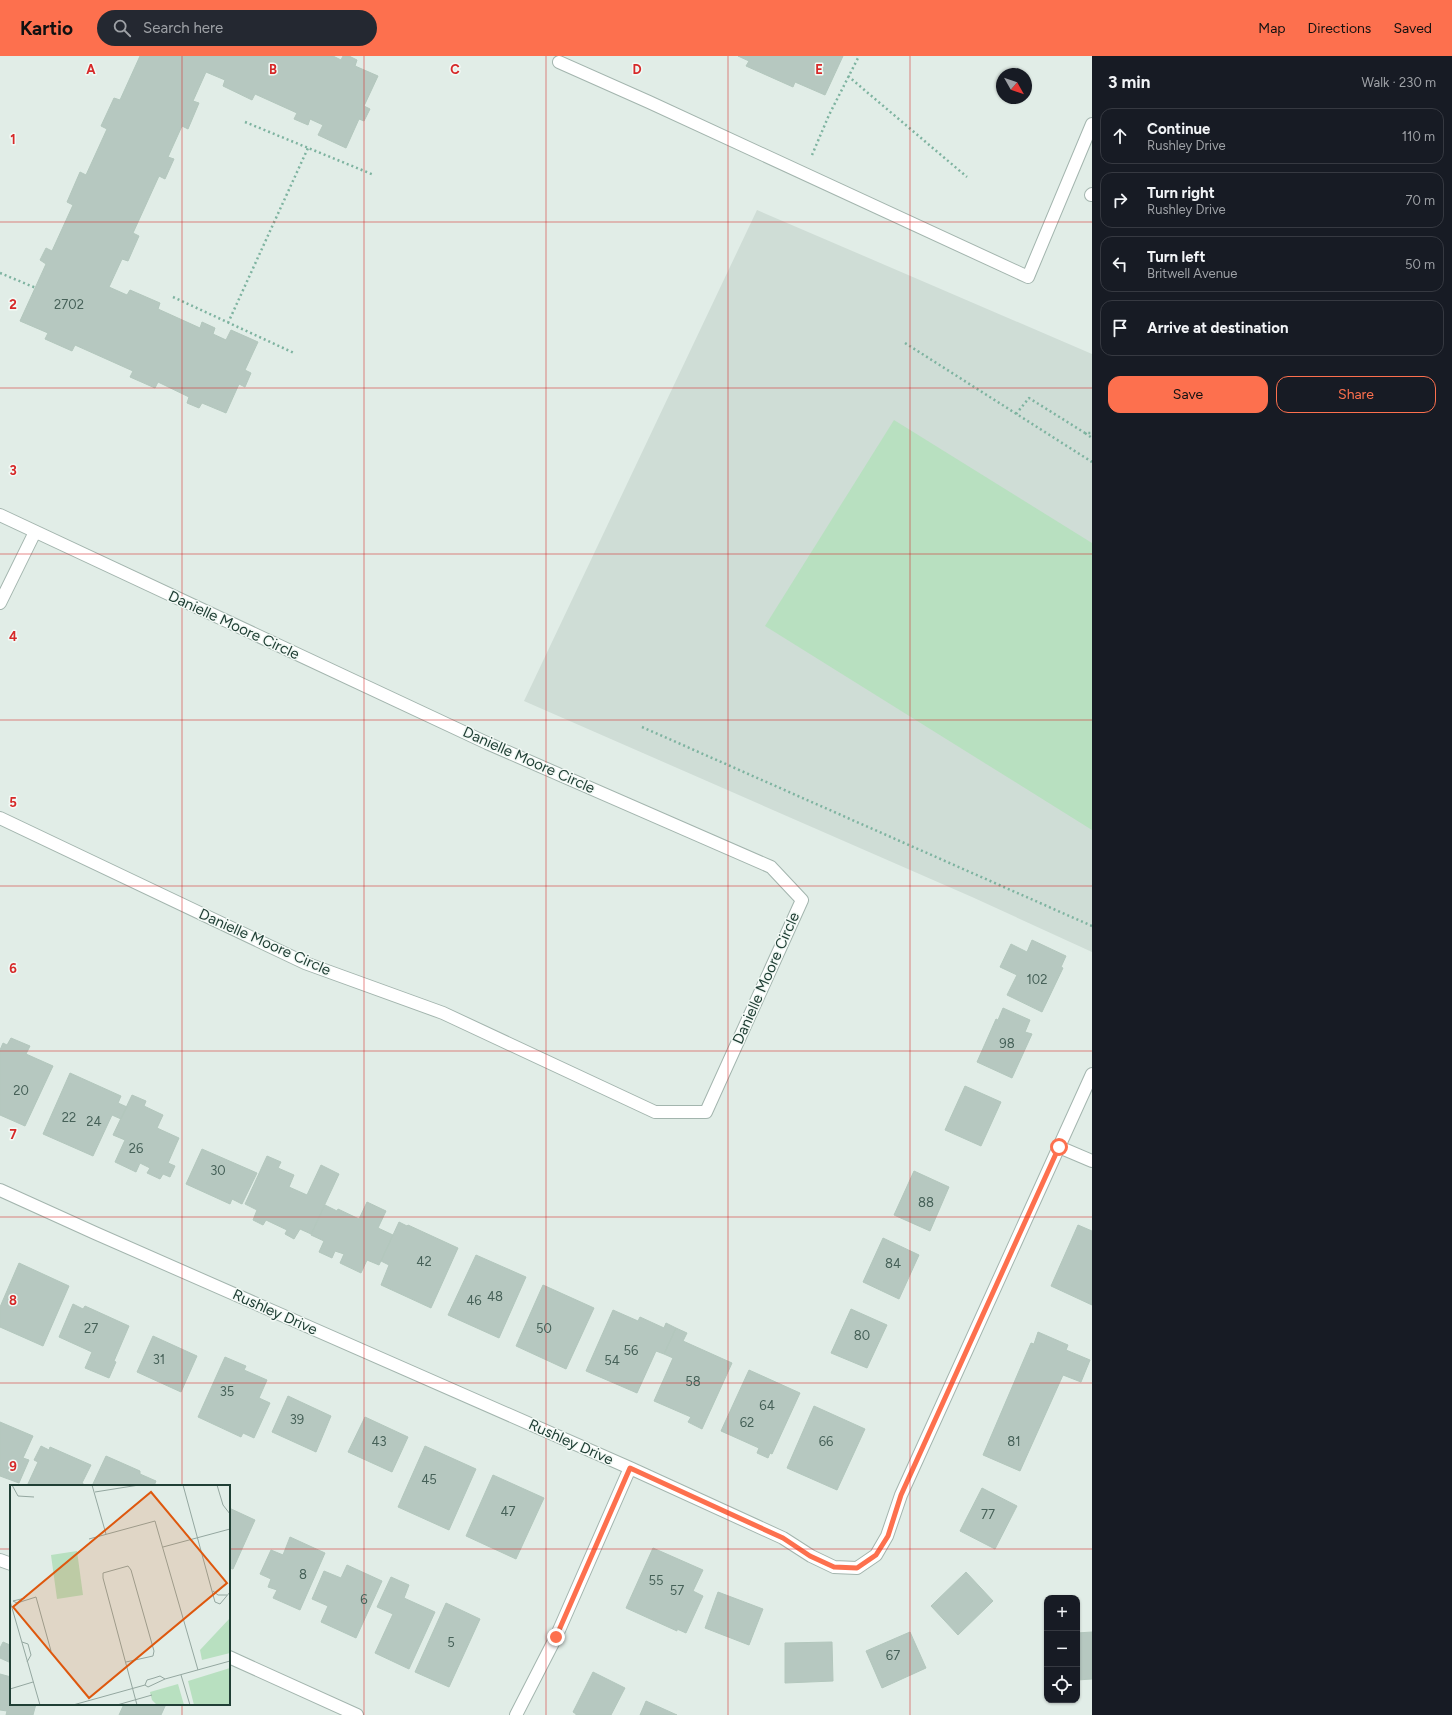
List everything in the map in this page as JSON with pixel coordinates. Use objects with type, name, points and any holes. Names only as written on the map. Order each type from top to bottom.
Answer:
[{"type":"street","points":[[559,62],[1028,277],[1092,124]]},
{"type":"street","name":"Danielle Moore Circle","points":[[0,516],[487,743],[771,867],[802,900],[706,1112],[655,1112],[443,1013],[305,963],[0,818]]},
{"type":"street","points":[[0,603],[35,532]]},
{"type":"street","name":"Rushley Drive","points":[[0,1190],[110,1240],[630,1468],[783,1538],[810,1556],[834,1567],[857,1568],[876,1555],[888,1536],[901,1495],[1092,1074]]},
{"type":"street","points":[[1059,1147],[1092,1162]]},
{"type":"street","points":[[516,1715],[556,1637],[630,1468]]},
{"type":"street","points":[[0,1560],[10,1564]]},
{"type":"street","points":[[0,1570],[10,1569]]},
{"type":"street","points":[[230,1657],[357,1715]]},
{"type":"path","points":[[803,174],[848,76],[859,56]]},
{"type":"path","points":[[848,76],[967,177]]},
{"type":"path","points":[[245,122],[374,175]]},
{"type":"path","points":[[228,323],[308,148]]},
{"type":"path","points":[[0,272],[36,288]]},
{"type":"path","points":[[173,297],[294,353]]},
{"type":"path","points":[[905,343],[1092,462]]},
{"type":"path","points":[[1016,414],[1029,398],[1092,438]]},
{"type":"path","points":[[1084,433],[1092,433]]},
{"type":"path","points":[[642,727],[1092,926]]},
{"type":"shaded area","points":[[757,210],[1092,354],[1092,952],[972,897],[524,701]]},
{"type":"green space","points":[[894,420],[1092,543],[1092,830],[765,626]]},
{"type":"building","points":[[140,56],[333,56],[341,60],[343,56],[349,56],[357,60],[355,66],[378,76],[364,106],[370,109],[364,121],[359,119],[346,148],[318,135],[323,125],[310,119],[308,125],[294,119],[297,113],[255,94],[252,100],[223,86],[225,80],[206,72],[193,101],[199,103],[188,129],[182,126],[168,157],[174,159],[165,179],[159,176],[133,233],[139,236],[128,261],[122,259],[109,287],[127,295],[130,290],[160,303],[158,309],[200,328],[202,322],[215,328],[213,334],[226,340],[231,330],[258,342],[245,370],[251,373],[245,387],[239,384],[226,413],[202,403],[199,408],[187,403],[189,397],[158,382],[155,388],[130,377],[133,371],[75,345],[72,351],[45,339],[48,333],[20,321],[46,264],[40,260],[46,248],[52,251],[73,205],[67,202],[80,172],[86,175],[107,129],[101,126],[114,98],[120,100]]},
{"type":"building","points":[[738,56],[843,56],[825,95],[795,82],[793,87],[746,66],[749,61]]},
{"type":"building","points":[[1032,940],[1066,956],[1061,967],[1063,968],[1042,1012],[1007,995],[1017,975],[1000,967],[1011,944],[1027,952]]},
{"type":"building","points":[[1003,1008],[1030,1020],[1025,1032],[1032,1034],[1012,1078],[977,1062],[996,1019],[998,1020]]},
{"type":"building","points":[[11,1038],[30,1046],[26,1054],[53,1066],[25,1126],[0,1115],[0,1050],[3,1043],[7,1045]]},
{"type":"building","points":[[70,1073],[121,1096],[118,1103],[127,1107],[121,1119],[112,1115],[93,1156],[43,1134]]},
{"type":"building","points":[[965,1086],[1001,1102],[981,1146],[945,1130]]},
{"type":"building","points":[[132,1095],[146,1101],[144,1106],[163,1115],[157,1128],[179,1138],[168,1163],[175,1166],[170,1177],[163,1174],[160,1179],[147,1173],[150,1168],[140,1163],[136,1172],[115,1162],[125,1140],[113,1135]]},
{"type":"building","points":[[202,1149],[257,1173],[242,1204],[232,1199],[230,1204],[186,1184]]},
{"type":"building","points":[[267,1156],[281,1162],[278,1168],[294,1175],[289,1187],[307,1195],[321,1165],[339,1174],[311,1234],[300,1229],[294,1239],[285,1234],[287,1230],[266,1220],[263,1225],[253,1220],[257,1210],[245,1204]]},
{"type":"building","points":[[914,1171],[949,1187],[930,1231],[894,1215]]},
{"type":"building","points":[[367,1202],[386,1211],[378,1228],[393,1235],[379,1265],[367,1260],[361,1273],[340,1263],[344,1254],[335,1251],[332,1258],[319,1252],[324,1241],[311,1235],[325,1205],[337,1211],[338,1209],[359,1219]]},
{"type":"building","points":[[399,1222],[458,1248],[431,1308],[381,1285],[389,1265],[381,1261]]},
{"type":"building","points":[[1078,1225],[1092,1231],[1092,1305],[1051,1286]]},
{"type":"building","points":[[883,1238],[919,1255],[899,1299],[863,1282]]},
{"type":"building","points":[[476,1255],[526,1277],[499,1338],[448,1315]]},
{"type":"building","points":[[19,1263],[69,1286],[43,1346],[0,1327],[0,1307]]},
{"type":"building","points":[[543,1285],[594,1308],[566,1369],[516,1346]]},
{"type":"building","points":[[73,1304],[83,1309],[85,1306],[129,1326],[114,1361],[116,1362],[109,1378],[85,1368],[92,1352],[59,1337]]},
{"type":"building","points":[[851,1309],[887,1325],[867,1368],[831,1353]]},
{"type":"building","points":[[613,1310],[638,1321],[640,1317],[664,1328],[666,1323],[676,1328],[664,1354],[656,1351],[637,1393],[586,1371]]},
{"type":"building","points":[[676,1328],[687,1333],[683,1341],[732,1363],[702,1429],[688,1422],[691,1417],[654,1401],[673,1358],[664,1354]]},
{"type":"building","points":[[1038,1332],[1068,1345],[1066,1350],[1090,1360],[1081,1382],[1063,1375],[1020,1471],[983,1455],[1031,1343],[1034,1344]]},
{"type":"building","points":[[153,1336],[197,1356],[181,1392],[137,1372]]},
{"type":"building","points":[[225,1357],[246,1366],[244,1370],[267,1380],[259,1398],[270,1403],[254,1438],[243,1433],[241,1437],[198,1417]]},
{"type":"building","points":[[749,1370],[800,1393],[772,1454],[770,1453],[768,1458],[757,1453],[759,1448],[721,1431]]},
{"type":"building","points":[[288,1396],[331,1416],[316,1452],[272,1432]]},
{"type":"building","points":[[814,1406],[865,1429],[837,1490],[787,1468]]},
{"type":"building","points":[[365,1417],[408,1437],[392,1472],[348,1452]]},
{"type":"building","points":[[0,1422],[33,1436],[23,1458],[29,1460],[19,1483],[0,1476]]},
{"type":"building","points":[[41,1446],[49,1450],[50,1447],[91,1465],[82,1483],[85,1485],[27,1485],[38,1462],[34,1460]]},
{"type":"building","points":[[425,1446],[476,1469],[449,1530],[398,1507]]},
{"type":"building","points":[[106,1456],[140,1471],[140,1474],[156,1481],[154,1485],[92,1485]]},
{"type":"building","points":[[493,1475],[544,1498],[516,1559],[466,1536]]},
{"type":"building","points":[[982,1488],[1017,1506],[995,1549],[960,1531]]},
{"type":"building","points":[[230,1508],[255,1520],[233,1569],[230,1568]]},
{"type":"building","points":[[290,1537],[325,1553],[300,1610],[273,1598],[277,1590],[268,1587],[271,1579],[260,1574],[271,1550],[283,1555]]},
{"type":"building","points":[[653,1548],[703,1570],[693,1591],[703,1596],[686,1633],[677,1629],[677,1631],[626,1608]]},
{"type":"building","points":[[347,1565],[382,1581],[356,1638],[321,1622],[328,1606],[312,1599],[324,1571],[341,1578]]},
{"type":"building","points":[[966,1572],[993,1601],[958,1635],[931,1606]]},
{"type":"building","points":[[391,1577],[409,1585],[404,1598],[435,1612],[409,1669],[375,1653],[393,1614],[377,1607]]},
{"type":"building","points":[[718,1592],[763,1609],[749,1645],[705,1628]]},
{"type":"building","points":[[446,1603],[480,1619],[449,1687],[415,1672]]},
{"type":"building","points":[[910,1632],[926,1668],[882,1688],[866,1651]]},
{"type":"building","points":[[1092,1632],[1092,1679],[1080,1680],[1080,1633]]},
{"type":"building","points":[[3,1642],[10,1645],[10,1663],[0,1658],[0,1648]]},
{"type":"building","points":[[832,1642],[833,1681],[785,1683],[785,1643]]},
{"type":"building","points":[[593,1672],[625,1688],[611,1715],[576,1715],[573,1712]]},
{"type":"building","points":[[0,1674],[10,1677],[10,1705],[36,1705],[33,1715],[6,1715],[7,1711],[0,1710]]},
{"type":"building","points":[[646,1701],[677,1715],[640,1715]]},
{"type":"building","points":[[124,1705],[166,1705],[161,1715],[119,1715]]},
{"type":"route","points":[[556,1637],[630,1468],[783,1538],[810,1556],[834,1567],[857,1568],[876,1555],[888,1536],[901,1495],[1059,1147]]}]
